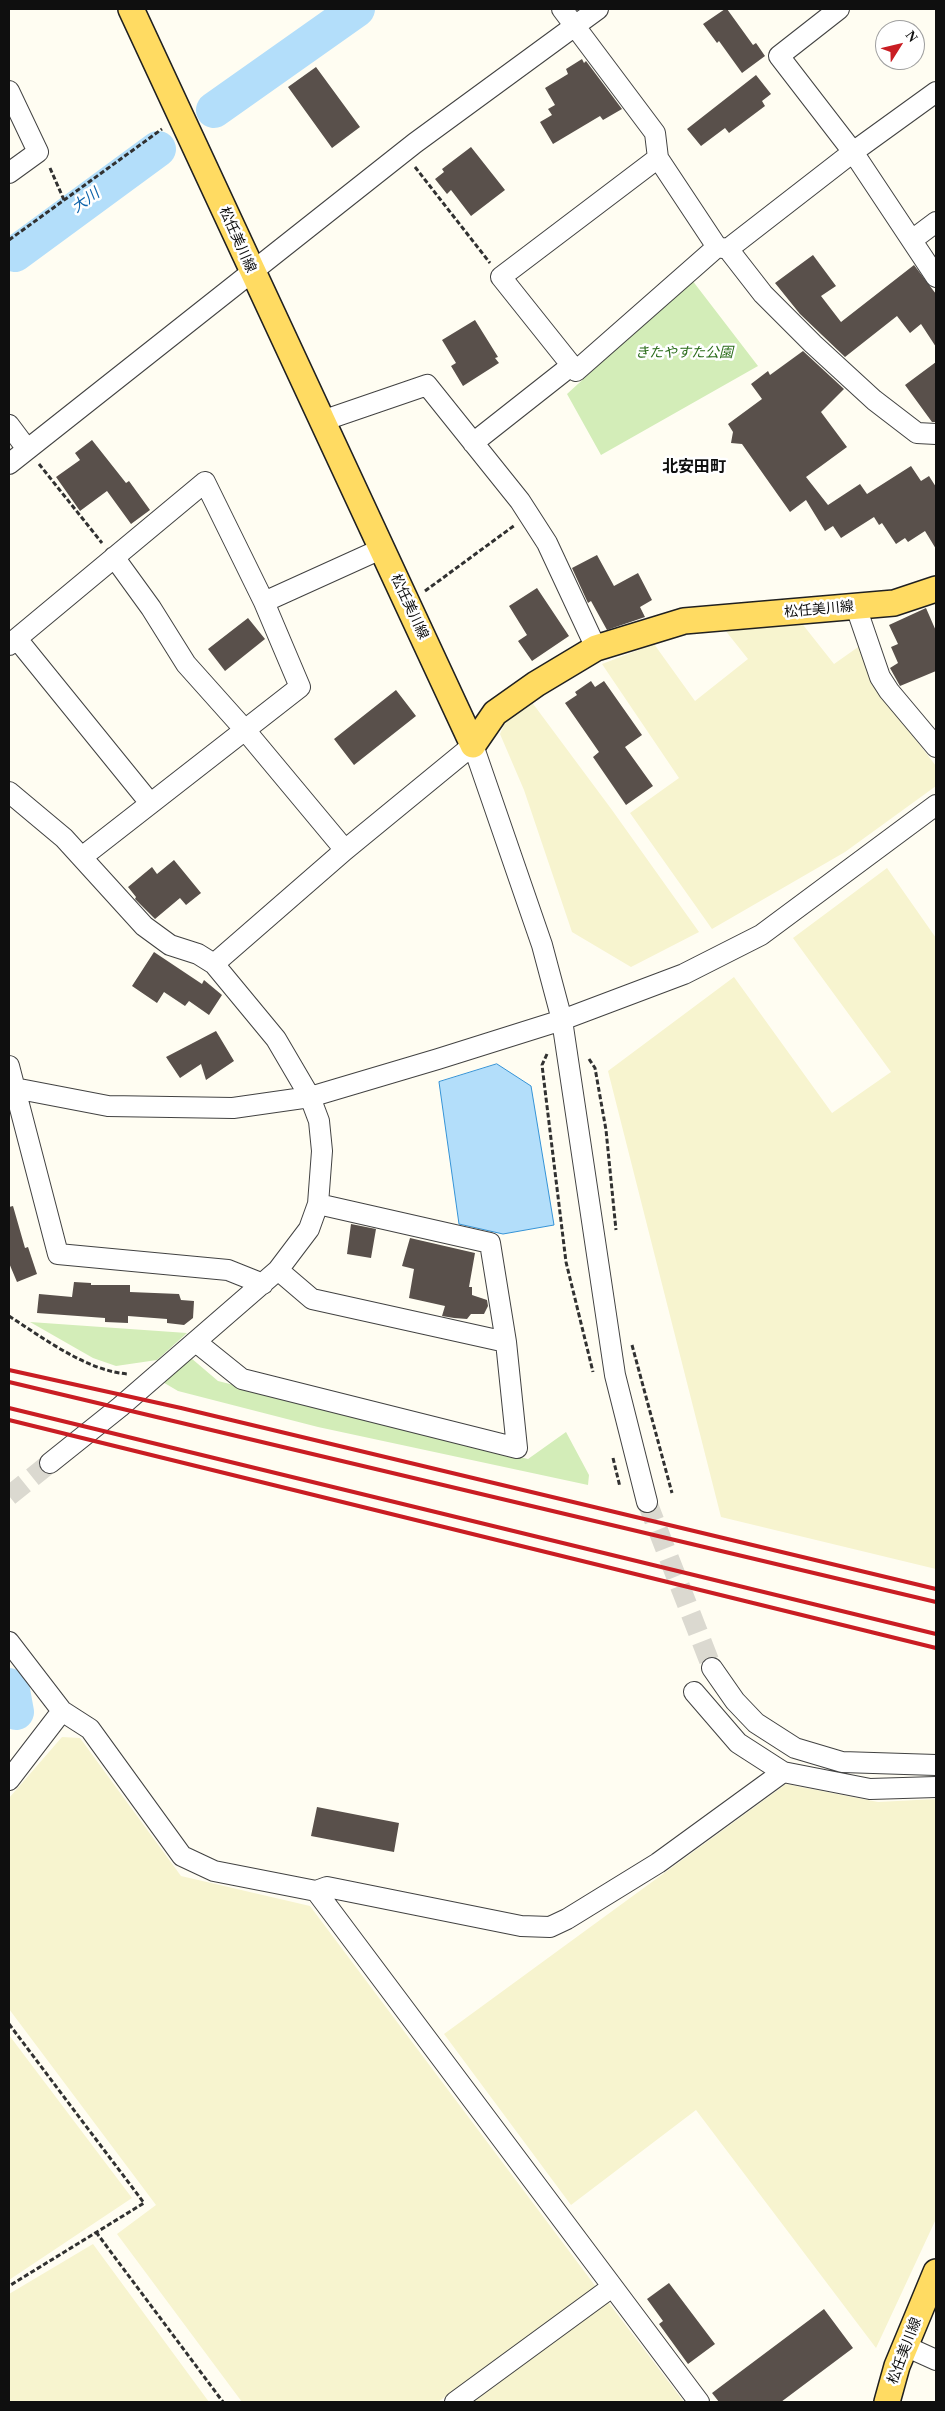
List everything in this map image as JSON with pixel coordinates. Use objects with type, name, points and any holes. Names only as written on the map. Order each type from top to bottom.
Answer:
[{"type":"main road","name":"松任美川線","points":[[131,9],[252,273],[474,745]]},
{"type":"main road","name":"松任美川線","points":[[474,745],[495,713],[536,684],[596,648],[684,621],[894,603],[936,589]]},
{"type":"main road","name":"松任美川線","points":[[886,2402],[905,2346],[936,2272]]},
{"type":"street","points":[[562,9],[655,133],[658,158],[723,248],[763,294],[812,344],[874,400],[917,432],[936,434]]},
{"type":"street","points":[[9,464],[404,152],[598,9]]},
{"type":"street","points":[[839,9],[779,56],[853,152],[936,277]]},
{"type":"street","points":[[9,90],[38,152],[9,173]]},
{"type":"street","points":[[658,158],[501,277],[576,371],[723,248],[936,92]]},
{"type":"street","points":[[912,240],[936,222]]},
{"type":"street","points":[[473,443],[572,365]]},
{"type":"street","points":[[322,421],[427,385],[529,514],[547,543],[596,648]]},
{"type":"street","points":[[9,425],[27,449]]},
{"type":"street","points":[[82,857],[300,688],[264,602],[205,482],[13,642],[150,803]]},
{"type":"street","points":[[264,602],[381,549]]},
{"type":"street","points":[[114,557],[151,608],[186,664],[245,730],[345,850]]},
{"type":"street","points":[[856,607],[880,677],[889,691],[936,748]]},
{"type":"street","points":[[214,964],[345,850],[474,745],[542,945],[562,1020],[615,1375],[647,1502]]},
{"type":"street","points":[[9,792],[64,838],[144,926],[170,945],[198,954],[214,964],[276,1039],[310,1096],[319,1121],[322,1152],[318,1204],[309,1229],[278,1270],[103,1421],[50,1462]]},
{"type":"street","points":[[12,1088],[108,1106],[233,1108],[310,1096],[438,1059],[562,1020],[684,974],[762,935],[936,805]]},
{"type":"street","points":[[9,1066],[12,1088],[58,1254],[228,1270],[264,1284]]},
{"type":"street","points":[[196,1342],[242,1379],[517,1448],[506,1342],[490,1243],[318,1204]]},
{"type":"street","points":[[278,1270],[312,1299],[506,1342]]},
{"type":"street","points":[[9,1642],[62,1711],[90,1729],[182,1856],[214,1871],[316,1891],[327,1887],[521,1926],[550,1927],[658,1863],[783,1772]]},
{"type":"street","points":[[712,1668],[735,1701],[756,1723],[795,1748],[842,1762],[936,1764]]},
{"type":"street","points":[[694,1692],[738,1743],[783,1772],[870,1789],[936,1787]]},
{"type":"street","points":[[9,1780],[62,1711]]},
{"type":"street","points":[[316,1891],[699,2402]]},
{"type":"street","points":[[455,2402],[612,2287]]},
{"type":"street","points":[[905,2346],[936,2360]]},
{"type":"path","points":[[9,240],[181,116]]},
{"type":"path","points":[[38,152],[46,160],[64,200]]},
{"type":"path","points":[[404,152],[501,277]]},
{"type":"path","points":[[27,449],[114,557]]},
{"type":"path","points":[[407,604],[529,514]]},
{"type":"path","points":[[562,1020],[542,1065],[566,1262],[593,1374]]},
{"type":"path","points":[[584,1052],[595,1068],[606,1130],[616,1236]]},
{"type":"path","points":[[9,1316],[66,1353],[116,1373],[156,1375]]},
{"type":"path","points":[[631,1339],[672,1494]]},
{"type":"path","points":[[611,1449],[620,1487]]},
{"type":"path","points":[[9,2024],[144,2203],[9,2286]]},
{"type":"path","points":[[96,2232],[223,2402]]},
{"type":"shaded area","points":[[800,621],[834,664],[861,645],[876,688],[936,766],[936,786],[845,852],[712,929],[630,813],[679,778],[602,664],[654,644],[695,701],[748,659],[721,625]]},
{"type":"shaded area","points":[[531,701],[699,932],[631,967],[572,932],[524,790],[500,734],[506,720]]},
{"type":"shaded area","points":[[887,868],[936,938],[936,1569],[721,1517],[608,1071],[734,977],[832,1113],[891,1072],[793,938]]},
{"type":"shaded area","points":[[62,1737],[80,1738],[181,1876],[310,1906],[596,2287],[438,2402],[242,2402],[117,2234],[156,2205],[9,2009],[9,1798]]},
{"type":"shaded area","points":[[786,1784],[878,1802],[936,1799],[936,2219],[876,2348],[696,2110],[571,2205],[444,2034]]},
{"type":"shaded area","points":[[9,2035],[132,2198],[9,2280]]},
{"type":"shaded area","points":[[93,2244],[209,2402],[9,2402],[9,2294]]},
{"type":"shaded area","points":[[608,2302],[684,2402],[473,2402]]},
{"type":"green space","name":"きたやすた公園","points":[[692,280],[758,366],[601,455],[567,394]]},
{"type":"green space","points":[[30,1322],[187,1333],[157,1360],[116,1366],[93,1358]]},
{"type":"green space","points":[[191,1358],[218,1381],[528,1459],[566,1432],[589,1475],[588,1485],[318,1427],[178,1391],[161,1381]]},
{"type":"water","points":[[497,1064],[531,1086],[554,1225],[503,1234],[459,1224],[439,1082]]},
{"type":"building","points":[[727,9],[753,45],[756,43],[765,56],[742,73],[719,41],[717,43],[703,24]]},
{"type":"building","points":[[582,59],[584,63],[586,61],[622,109],[603,120],[600,116],[553,144],[540,122],[552,115],[548,109],[555,105],[545,88],[568,74],[566,69]]},
{"type":"building","points":[[316,67],[360,127],[332,148],[288,87]]},
{"type":"building","points":[[756,75],[771,94],[762,101],[765,106],[729,133],[725,128],[701,146],[687,129]]},
{"type":"building","points":[[471,147],[505,190],[471,216],[451,190],[447,194],[435,179],[444,172],[442,169]]},
{"type":"building","points":[[813,255],[836,286],[821,296],[841,322],[914,265],[936,294],[936,347],[921,324],[910,333],[897,316],[845,357],[800,314],[775,283]]},
{"type":"building","points":[[475,320],[498,357],[495,358],[499,363],[463,386],[451,366],[456,363],[442,340]]},
{"type":"building","points":[[803,351],[844,389],[821,412],[847,447],[806,477],[828,505],[860,484],[867,494],[911,466],[921,481],[929,476],[936,487],[936,549],[925,531],[908,542],[905,538],[896,544],[882,523],[879,525],[874,517],[841,538],[833,526],[825,531],[806,500],[790,512],[742,444],[731,443],[733,432],[728,424],[762,399],[751,384],[768,371],[770,375]]},
{"type":"building","points":[[936,362],[936,422],[932,422],[905,385]]},
{"type":"building","points":[[92,440],[126,483],[129,481],[150,510],[131,524],[107,491],[80,511],[56,477],[80,460],[75,453]]},
{"type":"building","points":[[597,555],[614,586],[638,573],[652,600],[640,607],[645,617],[607,630],[591,601],[588,603],[572,568]]},
{"type":"building","points":[[537,588],[569,636],[532,661],[518,641],[527,635],[509,606]]},
{"type":"building","points":[[926,608],[936,631],[936,671],[900,686],[890,668],[898,663],[891,647],[898,644],[889,625]]},
{"type":"building","points":[[248,618],[265,639],[225,671],[208,649]]},
{"type":"building","points":[[591,681],[595,687],[604,681],[642,735],[625,747],[653,786],[626,805],[593,757],[599,752],[565,703],[577,695],[575,692]]},
{"type":"building","points":[[396,690],[416,716],[354,765],[334,739]]},
{"type":"building","points":[[174,860],[201,893],[186,905],[180,898],[155,919],[135,899],[136,897],[128,887],[152,867],[157,874]]},
{"type":"building","points":[[154,952],[202,984],[204,980],[222,995],[209,1015],[189,1001],[185,1006],[164,992],[157,1003],[132,986]]},
{"type":"building","points":[[216,1031],[234,1061],[206,1080],[201,1064],[180,1078],[166,1057]]},
{"type":"building","points":[[13,1206],[25,1248],[28,1247],[37,1274],[17,1282],[9,1263],[9,1207]]},
{"type":"building","points":[[351,1224],[376,1229],[371,1258],[347,1254]]},
{"type":"building","points":[[410,1238],[475,1253],[469,1287],[472,1287],[472,1295],[487,1300],[488,1306],[484,1314],[471,1314],[467,1319],[442,1316],[445,1306],[409,1298],[414,1269],[402,1266]]},
{"type":"building","points":[[74,1282],[91,1283],[91,1285],[130,1285],[130,1292],[179,1294],[181,1300],[194,1301],[193,1318],[184,1325],[167,1323],[167,1319],[128,1316],[128,1323],[105,1322],[105,1318],[37,1313],[39,1294],[72,1297]]},
{"type":"building","points":[[317,1807],[399,1823],[394,1852],[311,1836]]},
{"type":"building","points":[[669,2283],[715,2344],[688,2364],[659,2324],[663,2321],[647,2299]]},
{"type":"building","points":[[824,2309],[853,2348],[781,2402],[719,2402],[712,2393]]},
{"type":"waterway","name":"大川","points":[[214,110],[357,9]]},
{"type":"waterway","name":"大川","points":[[15,254],[158,149]]},
{"type":"waterway","name":"大川","points":[[9,1686],[12,1690],[16,1712]]},
{"type":"tunnel","points":[[9,1496],[50,1463]]},
{"type":"tunnel","points":[[647,1502],[712,1668]]},
{"type":"railway","points":[[9,1370],[181,1408],[936,1589]]},
{"type":"railway","points":[[9,1382],[936,1602]]},
{"type":"railway","points":[[9,1408],[936,1634]]},
{"type":"railway","points":[[9,1420],[936,1648]]},
{"type":"district","name":"北安田町","points":[[694,468]]}]
